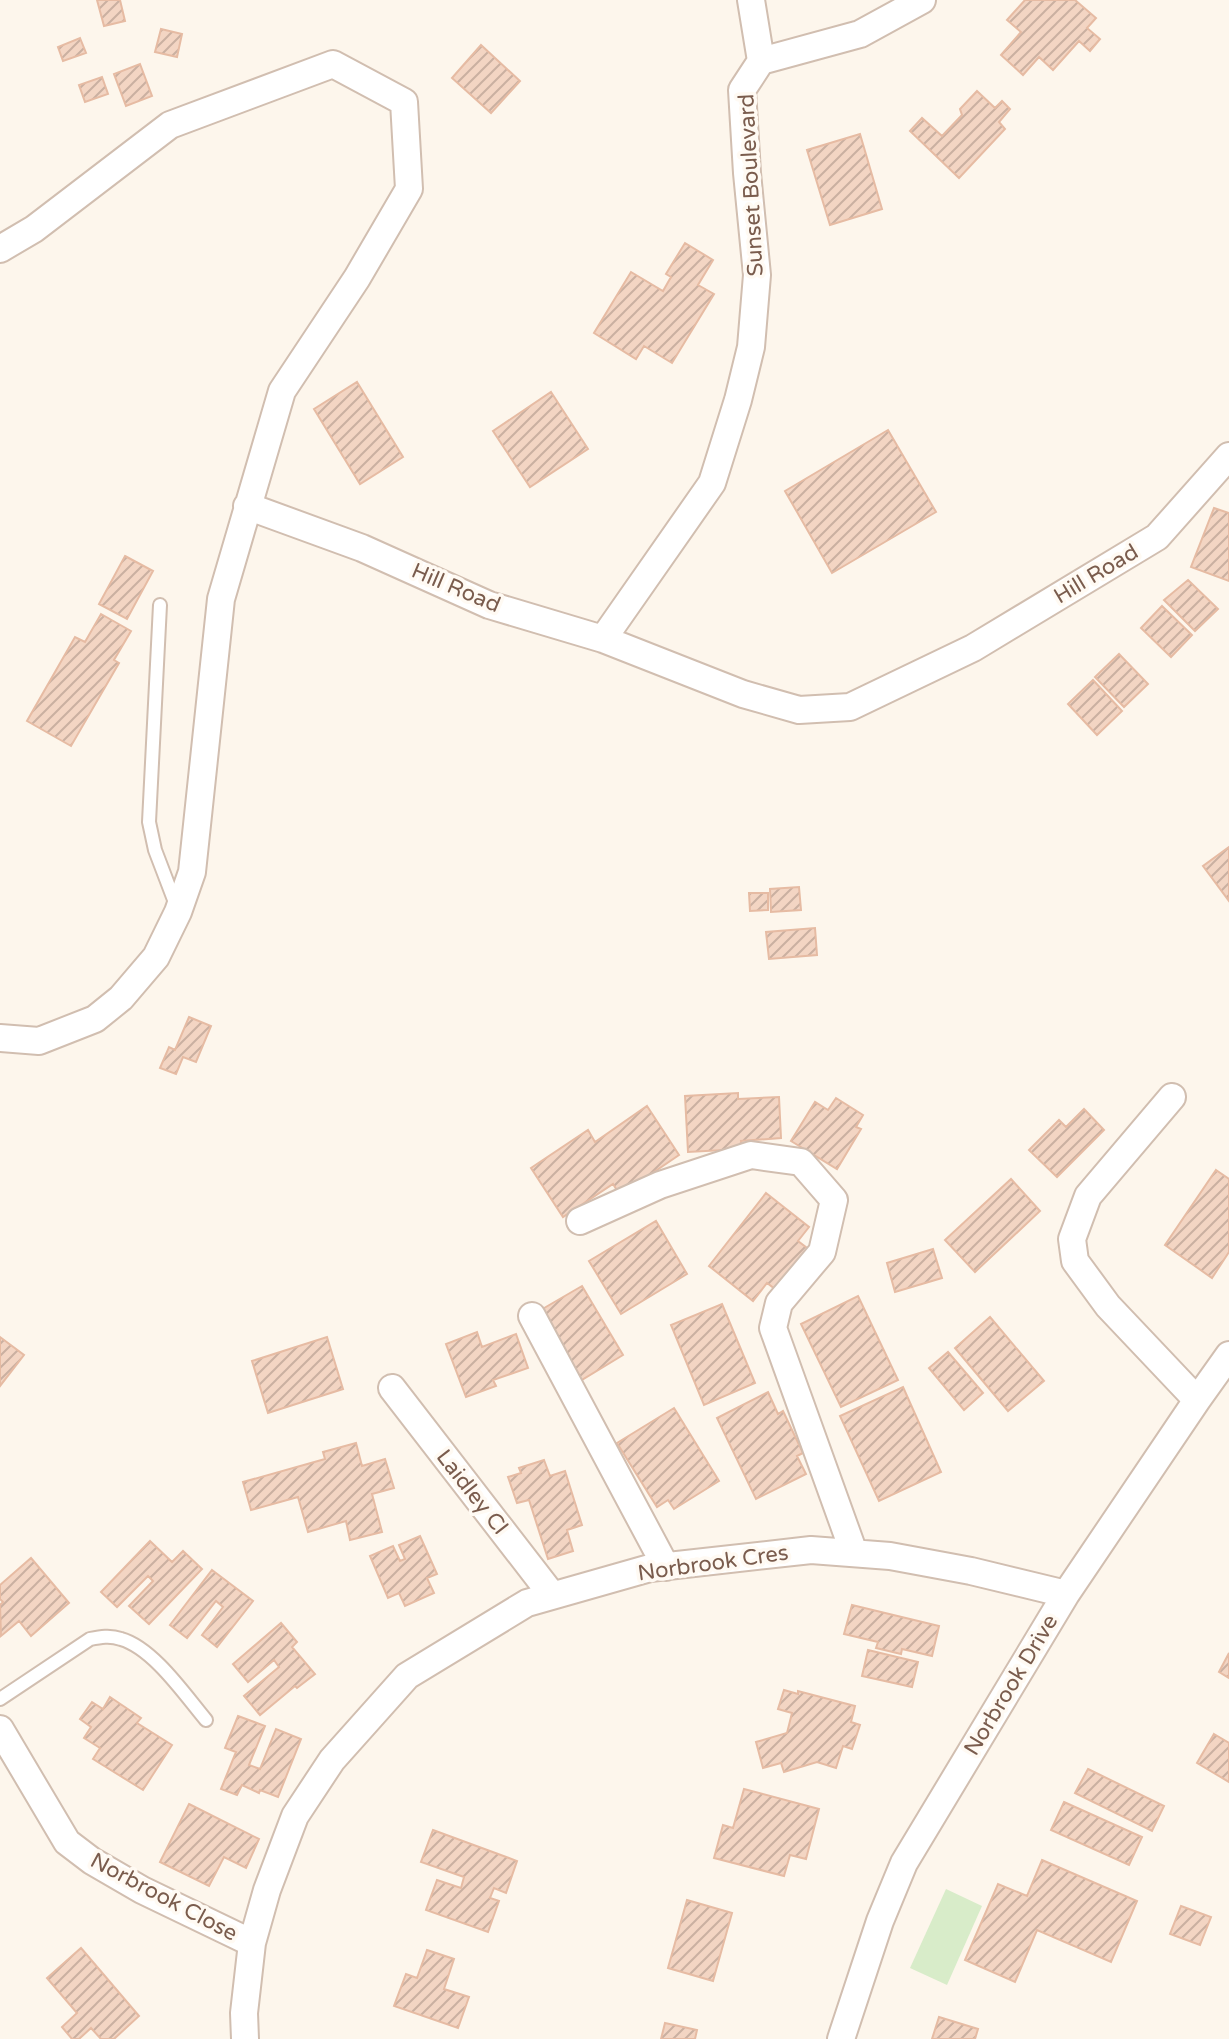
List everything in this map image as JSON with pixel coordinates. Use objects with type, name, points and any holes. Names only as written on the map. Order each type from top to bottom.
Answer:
[{"type":"street","points":[[751,0],[761,61]]},
{"type":"street","name":"Sunset Boulevard","points":[[603,639],[712,483],[738,400],[751,347],[757,275],[742,90],[761,61],[860,34],[922,0]]},
{"type":"street","points":[[0,249],[34,229],[170,125],[333,64],[404,102],[409,189],[357,278],[282,391],[221,599],[192,872],[178,912],[156,957],[121,998],[95,1019],[39,1041],[0,1038]]},
{"type":"street","name":"Hill Road","points":[[247,506],[362,548],[489,605],[603,639],[743,694],[799,710],[850,707],[973,648],[1157,537],[1229,456]]},
{"type":"street","points":[[1172,1097],[1088,1196],[1072,1239],[1075,1261],[1108,1306],[1197,1400]]},
{"type":"street","points":[[580,1221],[660,1185],[751,1155],[801,1162],[834,1200],[822,1252],[779,1303],[773,1328],[854,1553]]},
{"type":"street","points":[[532,1316],[666,1567]]},
{"type":"street","name":"Norbrook Drive","points":[[841,2039],[880,1921],[904,1863],[1066,1594],[1229,1355]]},
{"type":"street","name":"Laidley Cl","points":[[392,1388],[552,1595]]},
{"type":"street","name":"Norbrook Cres","points":[[245,2039],[244,2013],[252,1943],[267,1890],[295,1816],[332,1760],[407,1676],[527,1603],[650,1568],[811,1550],[890,1556],[1066,1594]]},
{"type":"street","name":"Norbrook Close","points":[[0,1729],[67,1842],[92,1861],[142,1890],[252,1943]]},
{"type":"lane","points":[[160,605],[149,822],[155,850],[178,912]]},
{"type":"lane","points":[[0,1699],[90,1639],[105,1636],[134,1644],[163,1668],[206,1720]]},
{"type":"green space","points":[[946,1889],[982,1906],[947,1985],[910,1968]]},
{"type":"building","points":[[97,0],[120,0],[125,21],[104,26]]},
{"type":"building","points":[[1025,0],[1075,0],[1096,18],[1087,28],[1100,39],[1090,51],[1079,41],[1053,70],[1039,57],[1023,75],[1001,55],[1021,32],[1007,20]]},
{"type":"building","points":[[161,29],[182,34],[177,57],[155,52]]},
{"type":"building","points":[[80,38],[86,53],[63,61],[58,47]]},
{"type":"building","points":[[481,45],[520,81],[491,113],[452,78]]},
{"type":"building","points":[[140,64],[152,96],[126,106],[114,74]]},
{"type":"building","points":[[102,77],[108,94],[85,102],[79,85]]},
{"type":"building","points":[[977,91],[995,108],[1002,101],[1010,109],[999,122],[1005,129],[959,178],[910,131],[922,118],[942,136],[962,115],[960,109]]},
{"type":"building","points":[[860,134],[882,209],[830,225],[807,150]]},
{"type":"building","points":[[685,243],[713,260],[698,285],[714,294],[672,363],[644,346],[636,359],[594,333],[631,272],[663,291],[671,277],[666,274]]},
{"type":"building","points":[[357,382],[403,457],[360,484],[314,409]]},
{"type":"building","points":[[551,392],[588,449],[530,487],[493,431]]},
{"type":"building","points":[[888,430],[936,512],[832,573],[785,491]]},
{"type":"building","points":[[1214,508],[1229,513],[1229,581],[1191,567]]},
{"type":"building","points":[[125,556],[153,571],[127,619],[99,604]]},
{"type":"building","points":[[1188,580],[1218,609],[1195,631],[1164,600]]},
{"type":"building","points":[[1162,606],[1192,635],[1171,657],[1141,628]]},
{"type":"building","points":[[101,614],[131,631],[114,660],[119,663],[71,746],[27,721],[75,637],[85,642]]},
{"type":"building","points":[[1119,654],[1148,684],[1124,707],[1095,677]]},
{"type":"building","points":[[1093,680],[1122,711],[1097,735],[1068,704]]},
{"type":"building","points":[[1229,847],[1229,901],[1203,866]]},
{"type":"building","points":[[799,887],[801,910],[771,912],[770,889]]},
{"type":"building","points":[[749,893],[768,893],[768,910],[750,911]]},
{"type":"building","points":[[815,928],[817,955],[769,959],[766,932]]},
{"type":"building","points":[[189,1017],[211,1026],[196,1062],[183,1057],[176,1074],[160,1068],[169,1047],[175,1050]]},
{"type":"building","points":[[738,1093],[738,1099],[779,1097],[781,1138],[741,1141],[742,1149],[688,1152],[685,1096]]},
{"type":"building","points":[[836,1098],[863,1115],[856,1127],[861,1129],[837,1169],[791,1141],[815,1102],[828,1110]]},
{"type":"building","points":[[647,1106],[679,1155],[620,1195],[613,1184],[563,1217],[531,1168],[588,1130],[595,1142]]},
{"type":"building","points":[[1084,1109],[1104,1130],[1057,1177],[1029,1150],[1059,1120],[1066,1127]]},
{"type":"building","points":[[1216,1170],[1229,1179],[1229,1252],[1212,1278],[1165,1245]]},
{"type":"building","points":[[1011,1179],[1040,1211],[975,1272],[945,1240]]},
{"type":"building","points":[[766,1193],[809,1227],[798,1241],[811,1251],[779,1292],[767,1283],[753,1301],[709,1266]]},
{"type":"building","points":[[656,1221],[687,1274],[621,1314],[589,1261]]},
{"type":"building","points":[[933,1249],[942,1278],[895,1292],[887,1263]]},
{"type":"building","points":[[582,1286],[623,1355],[580,1381],[539,1311]]},
{"type":"building","points":[[858,1296],[898,1380],[841,1407],[801,1324]]},
{"type":"building","points":[[722,1304],[755,1383],[704,1405],[671,1325]]},
{"type":"building","points":[[990,1317],[1044,1381],[1008,1411],[955,1348]]},
{"type":"building","points":[[477,1332],[482,1347],[516,1334],[528,1368],[493,1380],[496,1386],[466,1397],[446,1344]]},
{"type":"building","points":[[0,1337],[24,1355],[0,1386]]},
{"type":"building","points":[[327,1337],[343,1389],[268,1413],[252,1361]]},
{"type":"building","points":[[948,1352],[983,1393],[964,1410],[929,1368]]},
{"type":"building","points":[[903,1387],[941,1472],[879,1501],[840,1416]]},
{"type":"building","points":[[768,1392],[778,1414],[783,1411],[803,1453],[797,1456],[806,1474],[756,1499],[717,1418]]},
{"type":"building","points":[[674,1408],[719,1481],[674,1509],[668,1500],[657,1507],[617,1443]]},
{"type":"building","points":[[356,1443],[362,1466],[385,1459],[394,1488],[372,1494],[382,1532],[350,1540],[346,1521],[308,1532],[298,1497],[251,1510],[243,1482],[325,1459],[323,1452]]},
{"type":"building","points":[[544,1460],[550,1476],[565,1471],[582,1525],[567,1530],[573,1551],[548,1559],[529,1500],[517,1503],[508,1477],[521,1473],[519,1468]]},
{"type":"building","points":[[420,1536],[437,1574],[427,1578],[434,1593],[405,1606],[399,1593],[388,1598],[370,1556],[393,1546],[400,1561],[405,1559],[399,1545]]},
{"type":"building","points":[[150,1541],[172,1562],[183,1551],[202,1569],[149,1624],[129,1606],[153,1581],[148,1576],[117,1607],[101,1592]]},
{"type":"building","points":[[31,1558],[69,1603],[31,1636],[19,1621],[1,1636],[0,1605],[3,1602],[0,1599],[0,1585]]},
{"type":"building","points":[[212,1570],[253,1601],[217,1647],[202,1635],[223,1607],[216,1601],[187,1638],[170,1625]]},
{"type":"building","points":[[852,1605],[939,1626],[932,1656],[902,1649],[901,1654],[876,1648],[878,1642],[844,1634]]},
{"type":"building","points":[[281,1623],[297,1642],[292,1647],[315,1674],[260,1715],[244,1696],[279,1667],[274,1660],[248,1682],[233,1664]]},
{"type":"building","points":[[868,1650],[918,1662],[912,1687],[862,1676]]},
{"type":"building","points":[[1229,1653],[1229,1678],[1219,1672]]},
{"type":"building","points":[[784,1690],[855,1706],[851,1722],[860,1725],[852,1749],[843,1746],[836,1768],[817,1762],[784,1772],[781,1763],[763,1768],[756,1742],[787,1733],[792,1713],[778,1709]]},
{"type":"building","points":[[110,1697],[141,1718],[137,1723],[172,1745],[143,1790],[93,1759],[100,1748],[84,1738],[91,1727],[80,1719],[92,1702],[103,1709]]},
{"type":"building","points":[[238,1716],[265,1726],[249,1765],[260,1769],[276,1729],[301,1739],[278,1797],[242,1785],[237,1795],[221,1789],[236,1752],[225,1748]]},
{"type":"building","points":[[1214,1734],[1229,1743],[1229,1782],[1197,1763]]},
{"type":"building","points":[[1088,1769],[1164,1806],[1152,1831],[1075,1793]]},
{"type":"building","points":[[744,1789],[819,1809],[806,1859],[790,1855],[784,1876],[714,1858],[723,1825],[733,1828]]},
{"type":"building","points":[[1064,1802],[1142,1837],[1129,1865],[1051,1830]]},
{"type":"building","points":[[189,1804],[259,1839],[246,1868],[224,1857],[209,1886],[160,1862]]},
{"type":"building","points":[[433,1830],[517,1861],[506,1893],[494,1888],[490,1898],[499,1901],[488,1932],[426,1910],[437,1880],[461,1888],[464,1877],[421,1862]]},
{"type":"building","points":[[1042,1860],[1137,1901],[1111,1962],[1037,1930],[1015,1982],[965,1960],[998,1884],[1027,1896]]},
{"type":"building","points":[[687,1900],[732,1913],[713,1981],[668,1968]]},
{"type":"building","points":[[1181,1906],[1211,1917],[1200,1945],[1170,1934]]},
{"type":"building","points":[[81,1948],[139,2016],[114,2039],[101,2039],[91,2028],[79,2039],[72,2039],[62,2027],[77,2013],[47,1978]]},
{"type":"building","points":[[427,1950],[454,1959],[444,1989],[469,1997],[458,2028],[394,2006],[406,1974],[417,1978]]},
{"type":"building","points":[[939,2017],[978,2029],[975,2039],[932,2039]]},
{"type":"building","points":[[665,2023],[697,2030],[695,2039],[661,2039]]}]
